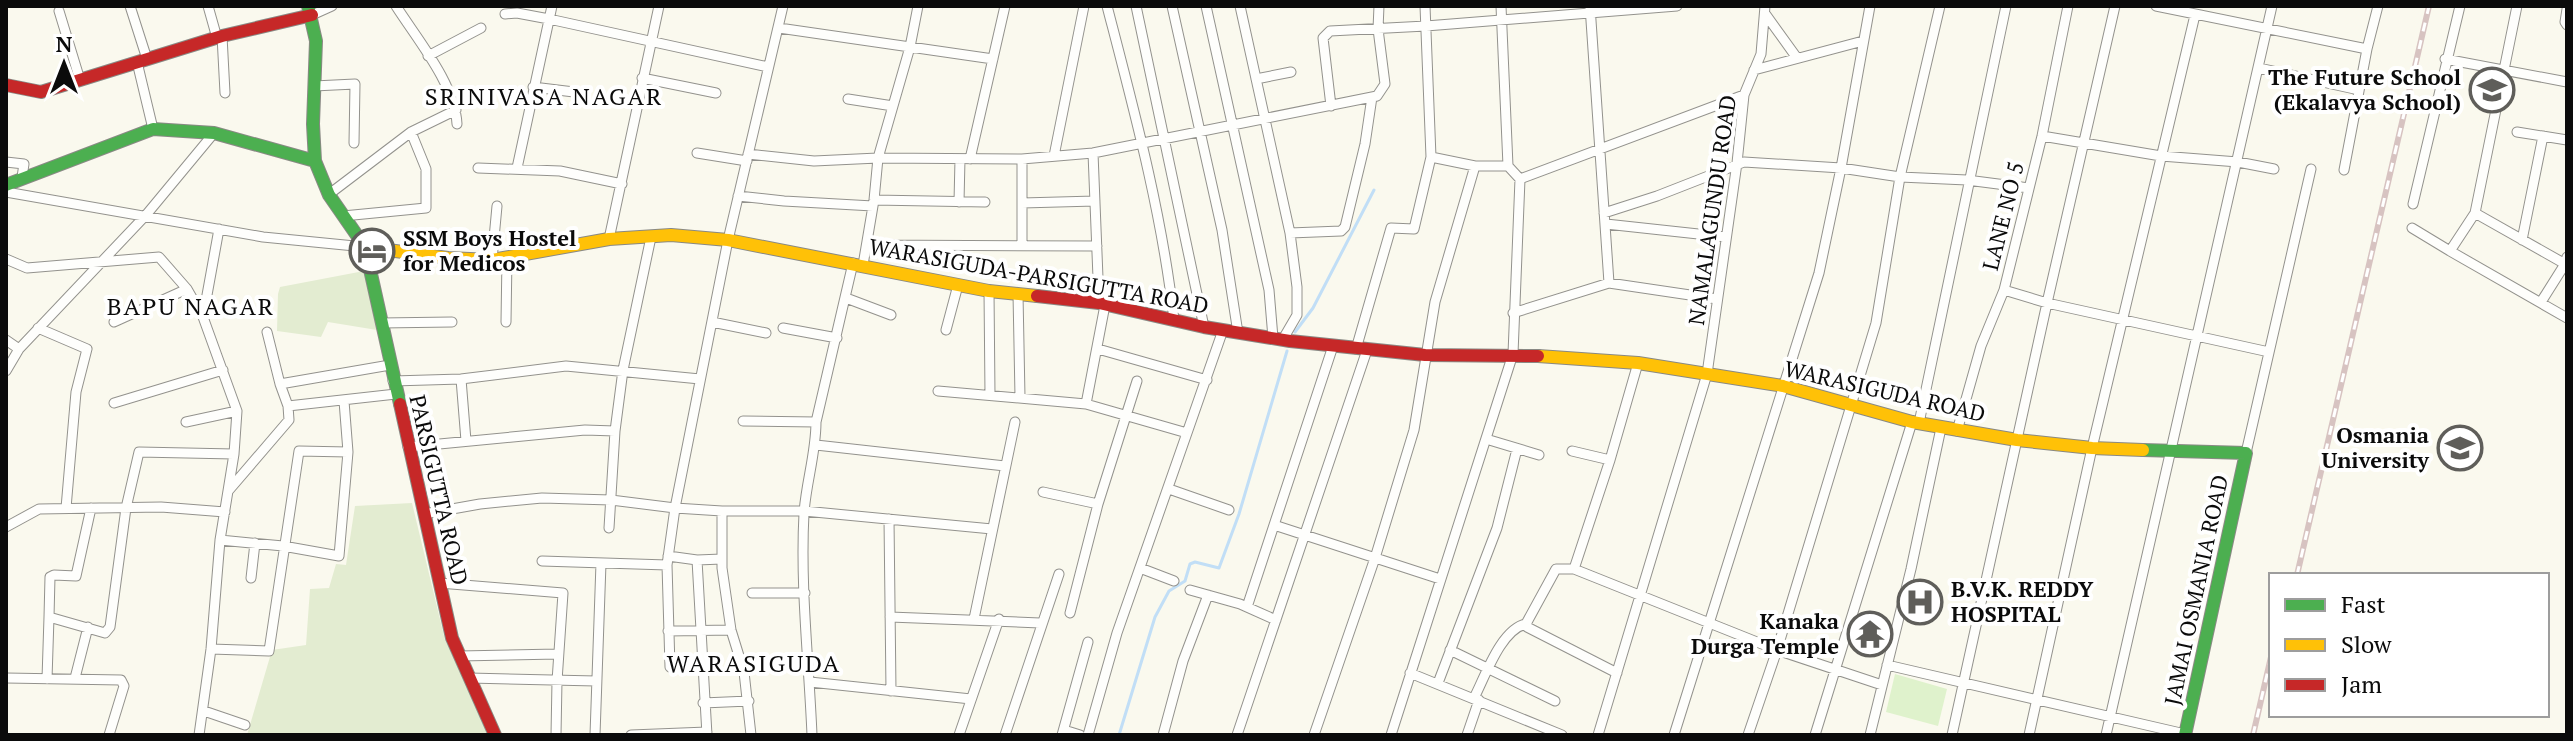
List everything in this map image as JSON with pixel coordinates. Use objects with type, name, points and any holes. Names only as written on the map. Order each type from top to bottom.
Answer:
[{"type":"street","points":[[130,6],[153,129]]},
{"type":"street","points":[[208,6],[219,37],[225,93]]},
{"type":"street","points":[[6,85],[41,92],[332,6]]},
{"type":"street","points":[[396,6],[441,77],[456,110],[457,124]]},
{"type":"street","points":[[517,168],[552,6]]},
{"type":"street","points":[[609,239],[659,6]]},
{"type":"street","points":[[670,667],[668,561],[675,508],[728,240],[783,6]]},
{"type":"street","points":[[812,735],[804,511],[816,445],[816,422],[843,302],[867,245],[878,158],[910,47],[918,6]]},
{"type":"street","points":[[959,202],[965,159],[1005,6]]},
{"type":"street","points":[[1054,156],[1084,6]]},
{"type":"street","points":[[1107,6],[1143,143],[1167,254],[1174,320]]},
{"type":"street","points":[[1136,6],[1204,327]]},
{"type":"street","points":[[1172,6],[1222,230],[1238,333]]},
{"type":"street","points":[[1206,6],[1278,339]]},
{"type":"street","points":[[1240,6],[1290,233],[1297,287],[1297,315],[1278,339]]},
{"type":"street","points":[[697,153],[814,161],[1022,159],[1093,153],[1331,106],[1377,96],[1385,84],[1378,29],[1379,6]]},
{"type":"street","points":[[1237,735],[1305,535],[1361,350],[1391,228],[1414,229],[1431,157],[1425,6]]},
{"type":"street","points":[[1391,735],[1513,354],[1520,179],[1508,166],[1501,6]]},
{"type":"street","points":[[1331,106],[1324,35],[1330,31],[1677,6]]},
{"type":"street","points":[[1674,735],[1819,273],[1870,6]]},
{"type":"street","points":[[1748,735],[1777,650],[1876,323],[1900,177],[1940,6]]},
{"type":"street","points":[[1815,735],[1916,422],[2006,6]]},
{"type":"street","name":"LANE NO 5","points":[[1957,431],[1981,346],[2004,290],[2042,136],[2068,6]]},
{"type":"street","points":[[1952,735],[2115,6]]},
{"type":"street","points":[[2159,6],[2367,49]]},
{"type":"street","points":[[2106,735],[2272,6]]},
{"type":"street","points":[[2344,170],[2378,6]]},
{"type":"street","points":[[2413,204],[2460,6]]},
{"type":"street","points":[[2450,251],[2475,213],[2517,6]]},
{"type":"street","points":[[2567,9],[2567,25]]},
{"type":"street","points":[[310,10],[315,161],[328,195],[365,247]]},
{"type":"street","points":[[1590,10],[1609,283]]},
{"type":"street","points":[[1766,10],[1797,58]]},
{"type":"street","name":"NAMALAGUNDU ROAD","points":[[1598,735],[1707,374],[1744,95],[1761,54],[1766,10]]},
{"type":"street","points":[[59,11],[80,80]]},
{"type":"street","points":[[505,14],[549,19],[768,67]]},
{"type":"street","points":[[2029,735],[2092,448],[2195,15]]},
{"type":"street","points":[[428,56],[481,28]]},
{"type":"street","points":[[779,28],[993,59]]},
{"type":"street","points":[[1754,70],[1863,41]]},
{"type":"street","points":[[2445,59],[2567,82]]},
{"type":"street","points":[[2259,68],[2359,90]]},
{"type":"street","points":[[1256,79],[1291,72]]},
{"type":"street","points":[[642,78],[716,93]]},
{"type":"street","points":[[314,86],[355,84],[354,143]]},
{"type":"street","points":[[533,87],[582,93]]},
{"type":"street","points":[[1520,179],[1744,95]]},
{"type":"street","points":[[1290,233],[1341,231],[1345,227],[1365,144],[1372,97]]},
{"type":"street","points":[[848,99],[893,106]]},
{"type":"street","points":[[328,195],[411,132],[456,110]]},
{"type":"street","points":[[6,185],[153,129],[214,133],[315,161]]},
{"type":"street","points":[[343,216],[426,208],[426,169],[411,132]]},
{"type":"street","points":[[2517,132],[2567,140]]},
{"type":"street","points":[[6,371],[19,349],[146,215],[214,133]]},
{"type":"street","points":[[2042,136],[2161,156],[2238,162],[2274,169]]},
{"type":"street","points":[[2522,240],[2543,136]]},
{"type":"street","points":[[1086,404],[1098,349],[1102,304],[1093,153]]},
{"type":"street","points":[[1431,157],[1475,166],[1508,166]]},
{"type":"street","points":[[1022,159],[1022,246]]},
{"type":"street","points":[[6,162],[24,164],[22,177]]},
{"type":"street","points":[[1604,213],[1657,196],[1737,163],[1841,168],[1900,177],[1967,180],[2029,188]]},
{"type":"street","points":[[1314,735],[1375,558],[1414,430],[1435,302],[1475,166]]},
{"type":"street","points":[[478,168],[560,171],[622,184]]},
{"type":"street","points":[[2246,453],[2311,169]]},
{"type":"street","points":[[6,192],[263,237],[365,247]]},
{"type":"street","points":[[738,196],[784,201],[985,202]]},
{"type":"street","points":[[1022,203],[1095,201]]},
{"type":"street","points":[[492,260],[497,206]]},
{"type":"street","points":[[2475,213],[2566,262],[2541,302]]},
{"type":"street","points":[[1606,224],[1726,237]]},
{"type":"street","points":[[2412,228],[2567,318]]},
{"type":"street","points":[[203,317],[219,229]]},
{"type":"street","name":"WARASIGUDA-PARSIGUTTA ROAD","points":[[365,247],[448,258],[492,260],[609,239],[671,235],[728,240],[989,291],[1102,304],[1204,327],[1278,339],[1425,355],[1513,354],[1638,363],[1707,374]]},
{"type":"street","points":[[609,528],[615,431],[623,370],[651,237]]},
{"type":"street","points":[[867,245],[1097,246]]},
{"type":"street","name":"PARSIGUTTA ROAD","points":[[365,247],[439,583],[459,656],[495,735]]},
{"type":"street","points":[[6,259],[27,268],[159,257],[187,289],[203,317],[237,411],[199,735]]},
{"type":"street","points":[[506,322],[507,257]]},
{"type":"street","points":[[1513,313],[1609,283],[1717,299]]},
{"type":"street","points":[[946,330],[958,285]]},
{"type":"street","points":[[114,322],[187,289]]},
{"type":"street","points":[[2004,290],[2047,303],[2269,352]]},
{"type":"street","points":[[989,291],[990,395]]},
{"type":"street","points":[[1018,294],[1020,397]]},
{"type":"street","points":[[843,302],[891,315]]},
{"type":"street","points":[[381,323],[452,322]]},
{"type":"street","points":[[712,322],[766,333]]},
{"type":"street","points":[[38,328],[87,349],[76,392],[66,508]]},
{"type":"street","points":[[783,328],[837,338]]},
{"type":"street","points":[[1088,735],[1114,642],[1223,330]]},
{"type":"street","points":[[229,490],[289,420],[288,406],[267,332]]},
{"type":"street","points":[[6,340],[19,349]]},
{"type":"street","points":[[1247,607],[1333,346]]},
{"type":"street","points":[[1098,349],[1207,380]]},
{"type":"street","points":[[1574,569],[1638,363]]},
{"type":"street","points":[[280,384],[390,365]]},
{"type":"street","points":[[288,406],[344,401],[395,387],[566,366],[700,379]]},
{"type":"street","points":[[114,403],[223,370]]},
{"type":"street","name":"WARASIGUDA ROAD","points":[[1707,374],[1783,386],[1941,428],[2017,440],[2092,448],[2246,453]]},
{"type":"street","points":[[461,379],[466,441]]},
{"type":"street","points":[[1070,613],[1098,504],[1137,381]]},
{"type":"street","points":[[938,391],[1086,404],[1187,433]]},
{"type":"street","points":[[220,540],[283,546],[339,556],[348,452],[344,401]]},
{"type":"street","points":[[186,422],[237,411]]},
{"type":"street","points":[[743,421],[816,422]]},
{"type":"street","points":[[974,619],[1015,422]]},
{"type":"street","points":[[1870,735],[1911,569],[1941,428]]},
{"type":"street","points":[[408,447],[585,430],[615,431]]},
{"type":"street","points":[[1486,439],[1539,455]]},
{"type":"street","points":[[816,445],[1005,466]]},
{"type":"street","points":[[1438,683],[1497,528],[1517,449]]},
{"type":"street","points":[[49,617],[105,633],[110,627],[126,508],[140,451],[234,454]]},
{"type":"street","points":[[211,649],[269,651],[299,451],[348,452]]},
{"type":"street","points":[[1572,451],[1610,460]]},
{"type":"street","name":"JAMAI OSMANIA ROAD","points":[[2188,735],[2246,453]]},
{"type":"street","points":[[1169,489],[1229,510]]},
{"type":"street","points":[[1043,492],[1098,504]]},
{"type":"street","points":[[424,514],[542,498],[611,500],[722,511],[804,511],[992,529]]},
{"type":"street","points":[[47,679],[50,577],[76,576],[91,508]]},
{"type":"street","points":[[6,527],[39,509],[126,508],[225,512]]},
{"type":"street","points":[[722,511],[722,559],[731,630],[744,672],[751,735]]},
{"type":"street","points":[[889,519],[891,691]]},
{"type":"street","points":[[1274,525],[1440,579]]},
{"type":"street","points":[[251,578],[255,543]]},
{"type":"street","points":[[542,561],[601,563],[722,559]]},
{"type":"street","points":[[631,735],[707,734],[697,560]]},
{"type":"street","points":[[595,735],[601,563]]},
{"type":"street","points":[[1140,568],[1174,581]]},
{"type":"street","points":[[1467,735],[1476,699],[1489,668],[1512,630],[1526,624],[1556,569],[1574,569],[1777,650],[1882,685]]},
{"type":"street","points":[[1005,735],[1040,623],[1059,574]]},
{"type":"street","points":[[439,583],[563,593],[556,735]]},
{"type":"street","points":[[1190,590],[1247,607],[1276,620]]},
{"type":"street","points":[[752,593],[805,593]]},
{"type":"street","points":[[1163,735],[1183,661],[1208,595]]},
{"type":"street","points":[[890,617],[1040,623]]},
{"type":"street","points":[[959,735],[999,619]]},
{"type":"street","points":[[1526,624],[1528,629],[1617,673]]},
{"type":"street","points":[[75,678],[88,627]]},
{"type":"street","points":[[668,631],[731,630]]},
{"type":"street","points":[[1080,735],[1063,732],[1088,642]]},
{"type":"street","points":[[1450,650],[1555,701]]},
{"type":"street","points":[[459,656],[558,654]]},
{"type":"street","points":[[1887,665],[2188,735]]},
{"type":"street","points":[[1410,673],[1550,733],[1562,735]]},
{"type":"street","points":[[6,678],[121,680],[124,682],[109,735]]},
{"type":"street","points":[[469,678],[596,681]]},
{"type":"street","points":[[810,682],[971,699]]},
{"type":"street","points":[[703,703],[749,701]]},
{"type":"street","points":[[204,711],[245,725]]},
{"type":"green space","points":[[364,271],[377,330],[328,322],[321,337],[277,331],[280,287]]},
{"type":"green space","points":[[412,503],[445,640],[493,735],[247,735],[272,650],[306,645],[310,589],[329,588],[336,564],[346,565],[355,506]]},
{"type":"green space","points":[[1895,674],[1947,689],[1938,726],[1886,712]]},
{"type":"waterway","points":[[1295,332],[1313,308],[1374,190]]},
{"type":"waterway","points":[[1119,735],[1155,617],[1169,591],[1185,581],[1190,564],[1195,562],[1219,568],[1239,514],[1287,351]]},
{"type":"railway","points":[[2297,573],[2429,6]]},
{"type":"railway","points":[[2253,735],[2269,666]]},
{"type":"traffic: fast","points":[[308,6],[316,41],[315,161],[329,195],[365,247],[400,404]]},
{"type":"traffic: fast","points":[[6,185],[153,129],[214,133],[315,161]]},
{"type":"traffic: fast","points":[[2143,450],[2246,453],[2185,735]]},
{"type":"traffic: slow","points":[[365,247],[448,258],[492,260],[609,239],[671,235],[728,240],[989,291],[1037,296]]},
{"type":"traffic: slow","points":[[1538,356],[1638,363],[1783,386],[1912,422],[2017,440],[2143,450]]},
{"type":"traffic: jam","points":[[6,85],[41,92],[222,36],[312,15]]},
{"type":"traffic: jam","points":[[1037,296],[1099,303],[1204,327],[1290,341],[1425,355],[1538,356]]},
{"type":"traffic: jam","points":[[400,404],[452,638],[495,735]]},
{"type":"place","name":"The Future School (Ekalavya School)","points":[[2492,90]]},
{"type":"place","name":"SSM Boys Hostel for Medicos","points":[[372,251]]},
{"type":"place","name":"Osmania University","points":[[2460,448]]},
{"type":"place","name":"B.V.K. REDDY HOSPITAL","points":[[1920,602]]},
{"type":"place","name":"Kanaka Durga Temple","points":[[1870,634]]},
{"type":"district","name":"SRINIVASA NAGAR","points":[[544,97]]},
{"type":"district","name":"BAPU NAGAR","points":[[191,307]]},
{"type":"district","name":"WARASIGUDA","points":[[754,664]]}]
